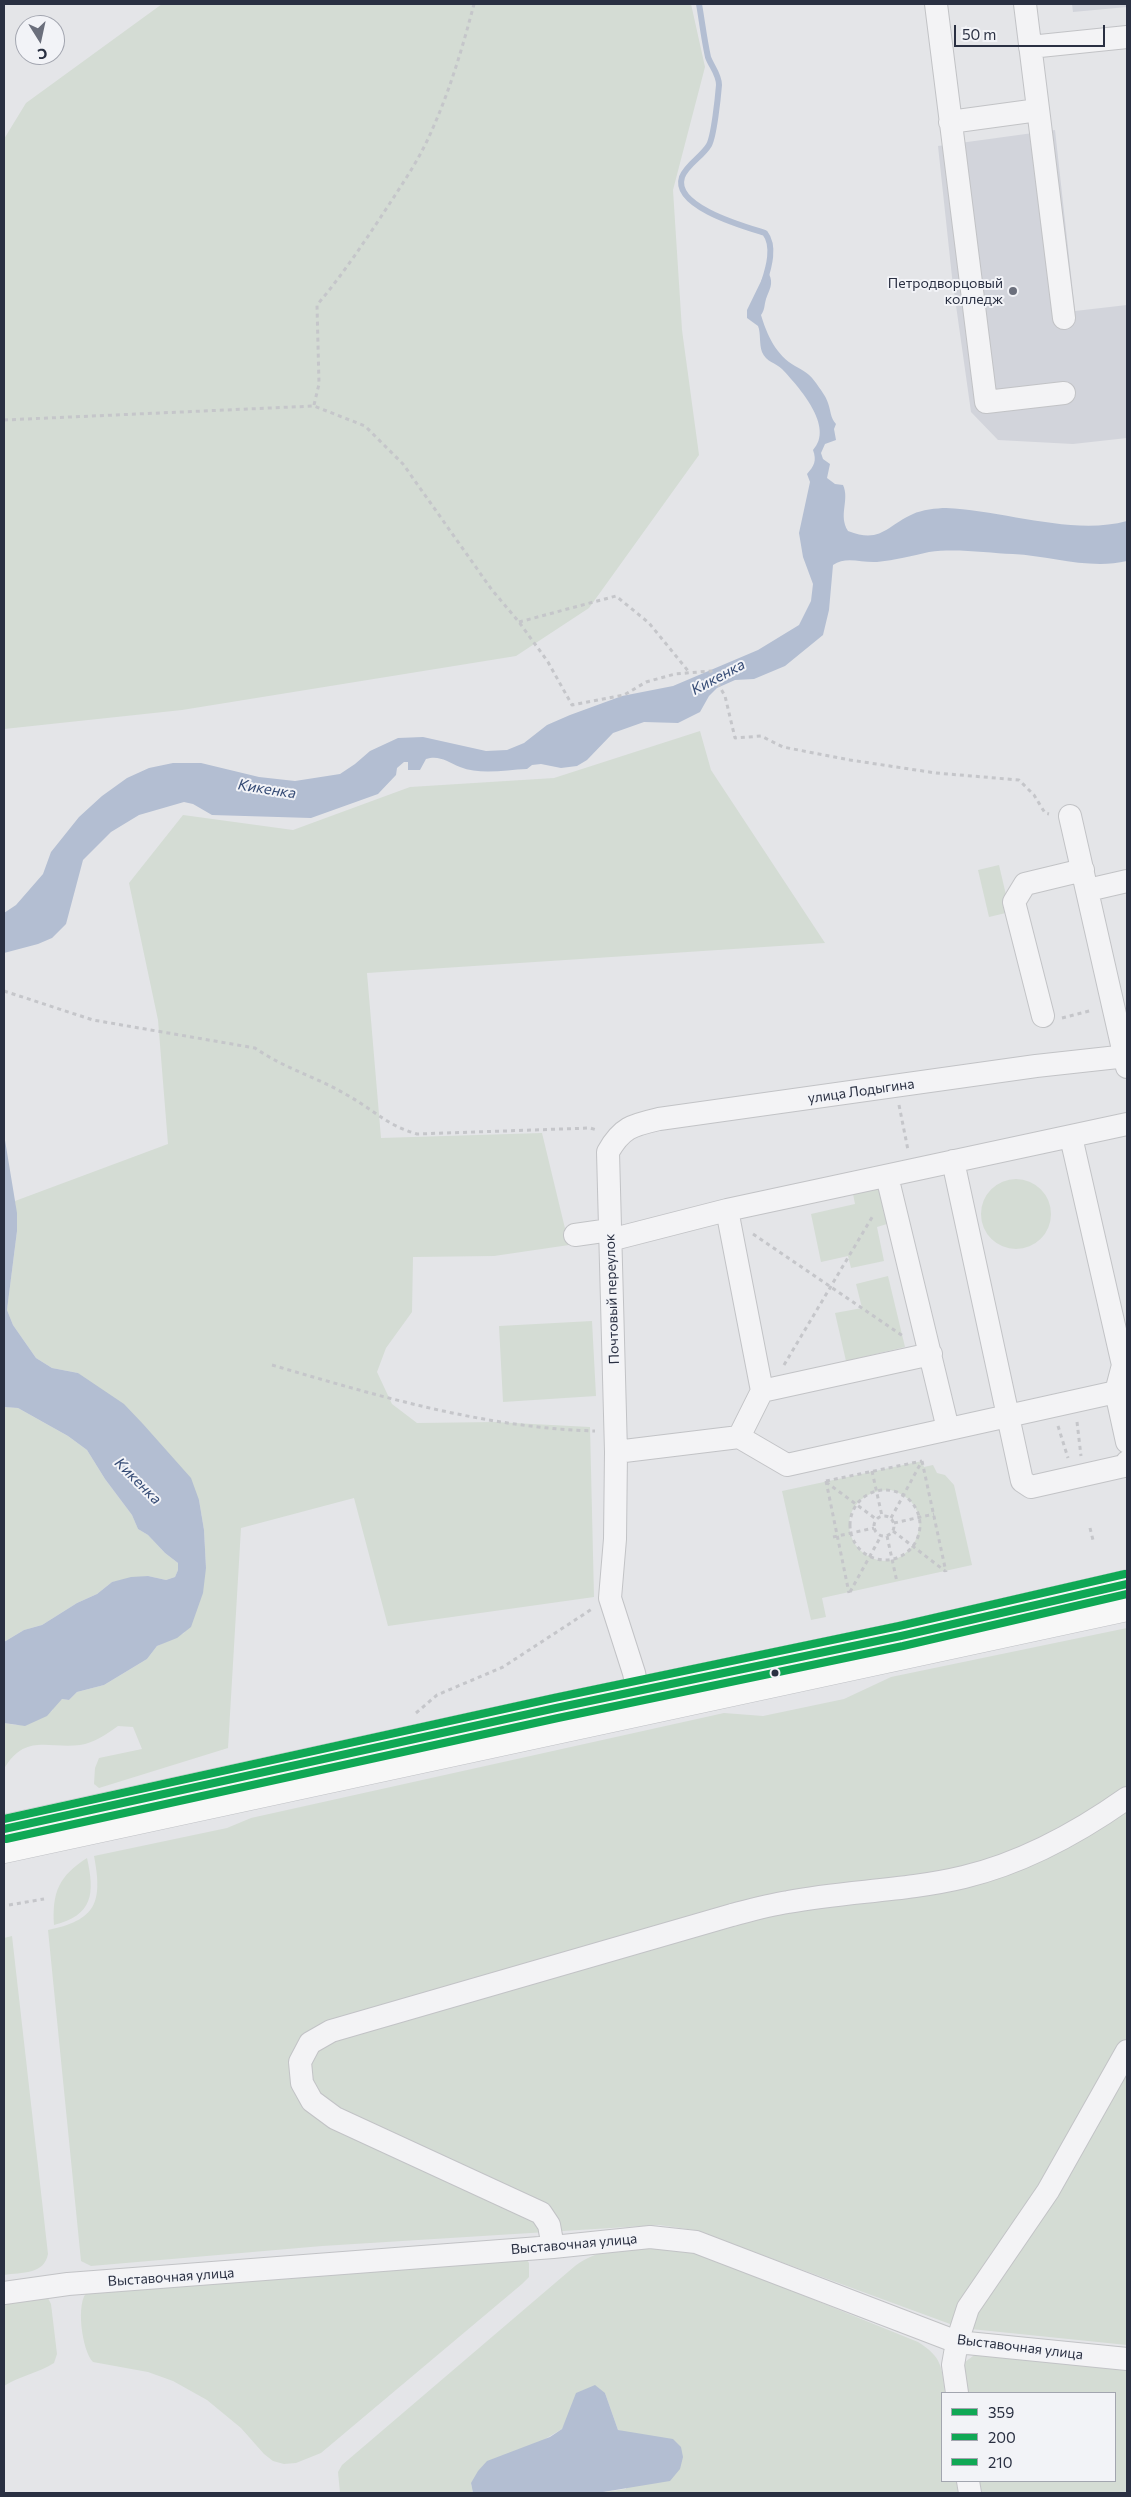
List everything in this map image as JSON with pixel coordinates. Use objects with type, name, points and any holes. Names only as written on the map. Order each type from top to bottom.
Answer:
[{"type":"main road","points":[[640,1701],[892,1637],[1127,1584]]},
{"type":"main road","points":[[7,1839],[640,1701],[1127,1607]]},
{"type":"street","points":[[936,4],[986,402],[1064,393]]},
{"type":"street","points":[[1025,4],[1064,318]]},
{"type":"street","points":[[1030,47],[1127,37]]},
{"type":"street","points":[[950,122],[1038,110]]},
{"type":"street","points":[[1070,816],[1126,1060]]},
{"type":"street","points":[[1043,1016],[1014,902],[1025,884],[1085,880],[1127,882]]},
{"type":"street","name":"улица Лодыгина","points":[[612,1144],[633,1125],[659,1118],[1126,1060]]},
{"type":"street","points":[[575,1235],[610,1235],[889,1182],[912,1170],[1127,1124]]},
{"type":"street","points":[[1071,1137],[1125,1365],[1116,1392],[1127,1442]]},
{"type":"street","name":"Почтовый переулок","points":[[612,1144],[610,1235],[616,1442],[615,1539],[610,1598],[640,1701]]},
{"type":"street","points":[[953,1161],[1022,1480],[1031,1487],[1124,1466],[1127,1462]]},
{"type":"street","points":[[889,1182],[948,1429]]},
{"type":"street","points":[[727,1214],[766,1390],[739,1437]]},
{"type":"street","points":[[766,1390],[931,1354]]},
{"type":"street","points":[[616,1442],[739,1437],[787,1465],[1116,1392]]},
{"type":"street","points":[[553,2247],[549,2225],[540,2213],[335,2118],[312,2101],[302,2083],[300,2062],[310,2043],[331,2031],[732,1915],[788,1902],[917,1886],[966,1877],[1011,1862],[1062,1839],[1127,1798]]},
{"type":"street","points":[[957,2392],[953,2365],[957,2342],[968,2308],[1048,2191],[1127,2050]]},
{"type":"street","name":"Выставочная улица","points":[[4,2293],[68,2284],[553,2247],[650,2237],[696,2242],[957,2342],[1127,2359]]},
{"type":"path","points":[[314,406],[319,384],[317,305],[339,279],[369,236],[403,183],[432,131],[462,48],[474,4]]},
{"type":"path","points":[[4,420],[314,406],[365,426],[403,464],[492,590],[519,622],[548,662],[572,705],[624,695],[646,682],[689,672],[711,671],[725,696],[736,738],[761,736],[783,746],[850,760],[936,773],[1019,780],[1034,796],[1045,813],[1070,816]]},
{"type":"path","points":[[519,622],[616,596],[649,623],[689,672]]},
{"type":"path","points":[[4,991],[93,1020],[255,1048],[276,1063],[347,1094],[396,1128],[417,1134],[590,1128],[612,1144]]},
{"type":"path","points":[[1043,1016],[1044,1022],[1093,1010]]},
{"type":"path","points":[[902,1123],[912,1170]]},
{"type":"path","points":[[766,1390],[831,1287],[889,1182]]},
{"type":"path","points":[[727,1214],[931,1354]]},
{"type":"path","points":[[272,1365],[360,1390],[484,1420],[569,1430],[616,1442]]},
{"type":"path","points":[[1074,1401],[1082,1457],[1079,1476]]},
{"type":"path","points":[[1052,1406],[1069,1460],[1079,1476]]},
{"type":"path","points":[[826,1481],[922,1460]]},
{"type":"path","points":[[890,1518],[922,1460]]},
{"type":"path","points":[[893,1531],[946,1571],[922,1460]]},
{"type":"path","points":[[872,1471],[882,1516]]},
{"type":"path","points":[[826,1481],[876,1520]]},
{"type":"path","points":[[826,1481],[835,1536],[849,1593],[868,1556],[881,1536]]},
{"type":"path","points":[[891,1490],[903,1495],[913,1505],[919,1517],[919,1533],[913,1546],[903,1555],[892,1560],[882,1561],[868,1556],[856,1546],[850,1533],[850,1518],[856,1504],[866,1495],[876,1491],[891,1490]]},
{"type":"path","points":[[894,1523],[934,1514]]},
{"type":"path","points":[[882,1516],[890,1518],[894,1523],[893,1531],[887,1536],[881,1536],[874,1528],[876,1520],[882,1516]]},
{"type":"path","points":[[835,1536],[874,1528]]},
{"type":"path","points":[[1090,1528],[1093,1540]]},
{"type":"path","points":[[887,1536],[897,1582]]},
{"type":"path","points":[[409,1720],[437,1695],[503,1667],[537,1643],[610,1598]]},
{"type":"path","points":[[10,1905],[44,1899]]},
{"type":"shaded area","points":[[162,4],[691,4],[705,67],[673,190],[682,330],[699,455],[589,608],[516,656],[182,710],[4,729],[4,139],[26,103]]},
{"type":"shaded area","points":[[1072,4],[1127,4],[1127,7],[1073,12]]},
{"type":"shaded area","name":"Петродворцовый колледж","points":[[1055,130],[1075,311],[1127,305],[1127,438],[1073,444],[998,440],[971,412],[952,277],[938,146]]},
{"type":"shaded area","points":[[700,731],[711,770],[825,943],[367,973],[381,1138],[542,1133],[569,1245],[494,1256],[413,1257],[412,1312],[386,1348],[377,1372],[392,1404],[417,1423],[495,1422],[590,1427],[594,1597],[388,1626],[354,1498],[241,1528],[228,1748],[99,1788],[94,1784],[95,1768],[99,1758],[142,1749],[133,1727],[118,1726],[100,1738],[85,1744],[68,1746],[38,1745],[29,1747],[20,1751],[12,1758],[4,1769],[4,1723],[16,1725],[52,1711],[55,1704],[62,1699],[69,1700],[77,1692],[104,1685],[147,1659],[157,1646],[184,1633],[206,1568],[204,1530],[199,1500],[78,1373],[52,1368],[36,1358],[13,1325],[7,1310],[17,1231],[15,1201],[168,1144],[158,1020],[129,883],[183,815],[293,830],[410,787],[554,778]]},
{"type":"shaded area","points":[[999,865],[1010,912],[989,917],[978,870]]},
{"type":"shaded area","points":[[1016,1179],[1035,1185],[1045,1195],[1051,1214],[1045,1233],[1035,1243],[1016,1249],[997,1243],[987,1233],[981,1214],[987,1195],[997,1185]]},
{"type":"shaded area","points":[[879,1189],[887,1224],[877,1227],[884,1261],[851,1268],[848,1256],[821,1262],[811,1214],[855,1204],[853,1194]]},
{"type":"shaded area","points":[[888,1276],[905,1347],[846,1361],[835,1313],[862,1308],[856,1284]]},
{"type":"shaded area","points":[[592,1321],[596,1396],[503,1402],[499,1326]]},
{"type":"shaded area","points":[[4,1407],[18,1408],[68,1436],[87,1450],[105,1479],[132,1515],[138,1529],[148,1535],[165,1553],[178,1563],[175,1577],[166,1580],[148,1576],[112,1582],[97,1594],[77,1603],[42,1625],[24,1630],[4,1642]]},
{"type":"shaded area","points":[[922,1461],[924,1467],[933,1465],[937,1473],[945,1475],[954,1485],[972,1565],[822,1598],[826,1617],[811,1620],[782,1491]],"holes":[[[882,1490],[891,1490],[908,1499],[917,1511],[919,1526],[916,1540],[908,1551],[896,1559],[881,1561],[865,1554],[855,1545],[849,1523],[854,1507],[860,1501],[866,1496]]]},
{"type":"shaded area","points":[[1127,1628],[1127,2345],[961,2328],[694,2230],[659,2225],[322,2246],[91,2266],[81,2261],[48,1930],[77,1921],[86,1915],[92,1907],[96,1897],[97,1886],[94,1856],[227,1828],[251,1818],[724,1713],[763,1716],[844,1699],[891,1677]]},
{"type":"shaded area","points":[[87,1858],[91,1882],[88,1901],[84,1909],[77,1915],[67,1921],[54,1925],[54,1903],[59,1886],[70,1871]]},
{"type":"shaded area","points":[[12,1936],[48,2254],[46,2261],[37,2269],[25,2273],[4,2275],[4,1938]]},
{"type":"shaded area","points":[[651,2246],[690,2252],[721,2262],[918,2342],[926,2347],[939,2363],[945,2392],[941,2392],[941,2482],[956,2482],[958,2493],[597,2493],[626,2489],[625,2432],[618,2430],[605,2393],[569,2416],[562,2429],[471,2483],[473,2493],[340,2493],[338,2472],[342,2465],[575,2266],[593,2256],[620,2249]]},
{"type":"shaded area","points":[[525,2257],[529,2263],[529,2277],[522,2284],[321,2453],[296,2463],[284,2464],[273,2461],[264,2454],[241,2428],[207,2400],[173,2381],[148,2372],[93,2362],[83,2337],[82,2305],[84,2296],[88,2291]]},
{"type":"shaded area","points":[[4,2297],[48,2298],[51,2304],[57,2354],[54,2363],[4,2386]]},
{"type":"shaded area","points":[[977,2353],[1127,2363],[1127,2493],[981,2493],[979,2482],[1116,2482],[1116,2392],[967,2392],[965,2362]]},
{"type":"water","points":[[765,273],[769,274],[771,284],[761,315],[769,337],[777,350],[788,361],[807,373],[814,380],[826,398],[836,424],[834,429],[836,440],[825,444],[821,453],[823,459],[830,464],[827,478],[835,484],[843,485],[845,491],[844,519],[848,531],[868,536],[883,532],[916,513],[942,508],[1083,526],[1106,525],[1127,521],[1127,561],[1099,564],[1027,555],[950,550],[877,562],[848,560],[838,562],[833,565],[829,610],[823,635],[785,666],[754,679],[735,680],[717,688],[709,696],[700,712],[678,723],[644,722],[613,733],[587,760],[577,766],[561,768],[541,764],[532,765],[527,769],[476,771],[431,758],[426,759],[420,770],[408,770],[408,762],[404,762],[397,768],[396,775],[378,794],[311,818],[212,815],[193,804],[184,802],[139,815],[111,832],[83,860],[66,924],[52,938],[38,944],[4,953],[4,913],[16,905],[43,874],[51,852],[79,817],[102,796],[127,778],[149,768],[173,763],[201,763],[259,777],[295,781],[340,774],[370,751],[398,738],[423,737],[486,751],[507,750],[524,743],[547,725],[570,715],[622,696],[673,686],[758,650],[799,625],[811,601],[813,584],[803,557],[799,533],[810,482],[807,474],[814,463],[813,450],[819,441],[820,430],[817,419],[805,396],[780,367],[764,355],[761,349],[758,326],[747,318],[747,310]]},
{"type":"water","points":[[4,1134],[17,1213],[17,1231],[7,1310],[13,1325],[36,1358],[52,1368],[78,1373],[124,1404],[191,1478],[199,1500],[204,1530],[206,1568],[203,1593],[191,1627],[177,1638],[157,1646],[147,1659],[104,1685],[77,1692],[69,1700],[62,1699],[47,1716],[25,1726],[4,1723],[4,1642],[24,1630],[42,1625],[77,1603],[97,1594],[112,1582],[131,1577],[148,1576],[166,1580],[175,1577],[178,1563],[165,1553],[148,1535],[138,1529],[132,1515],[105,1479],[87,1450],[68,1436],[18,1408],[4,1407]]},
{"type":"water","points":[[595,2385],[605,2393],[618,2430],[673,2439],[681,2447],[683,2457],[680,2469],[670,2481],[597,2493],[473,2493],[471,2483],[487,2461],[550,2437],[562,2429],[576,2393]]},
{"type":"waterway","name":"Кикенка","points":[[699,4],[708,57],[718,77],[719,85],[711,140],[706,149],[684,172],[682,188],[688,198],[713,214],[765,233],[770,244],[770,250],[764,282]]},
{"type":"transit line","name":"210","points":[[4,1819],[554,1698],[899,1626],[1125,1574]]},
{"type":"transit line","name":"359","points":[[4,1829],[556,1708],[901,1636],[1127,1584]]},
{"type":"transit line","name":"200","points":[[6,1839],[558,1718],[903,1646],[1127,1594]]},
{"type":"place","name":"Петродворцовый колледж","points":[[1013,291]]}]
